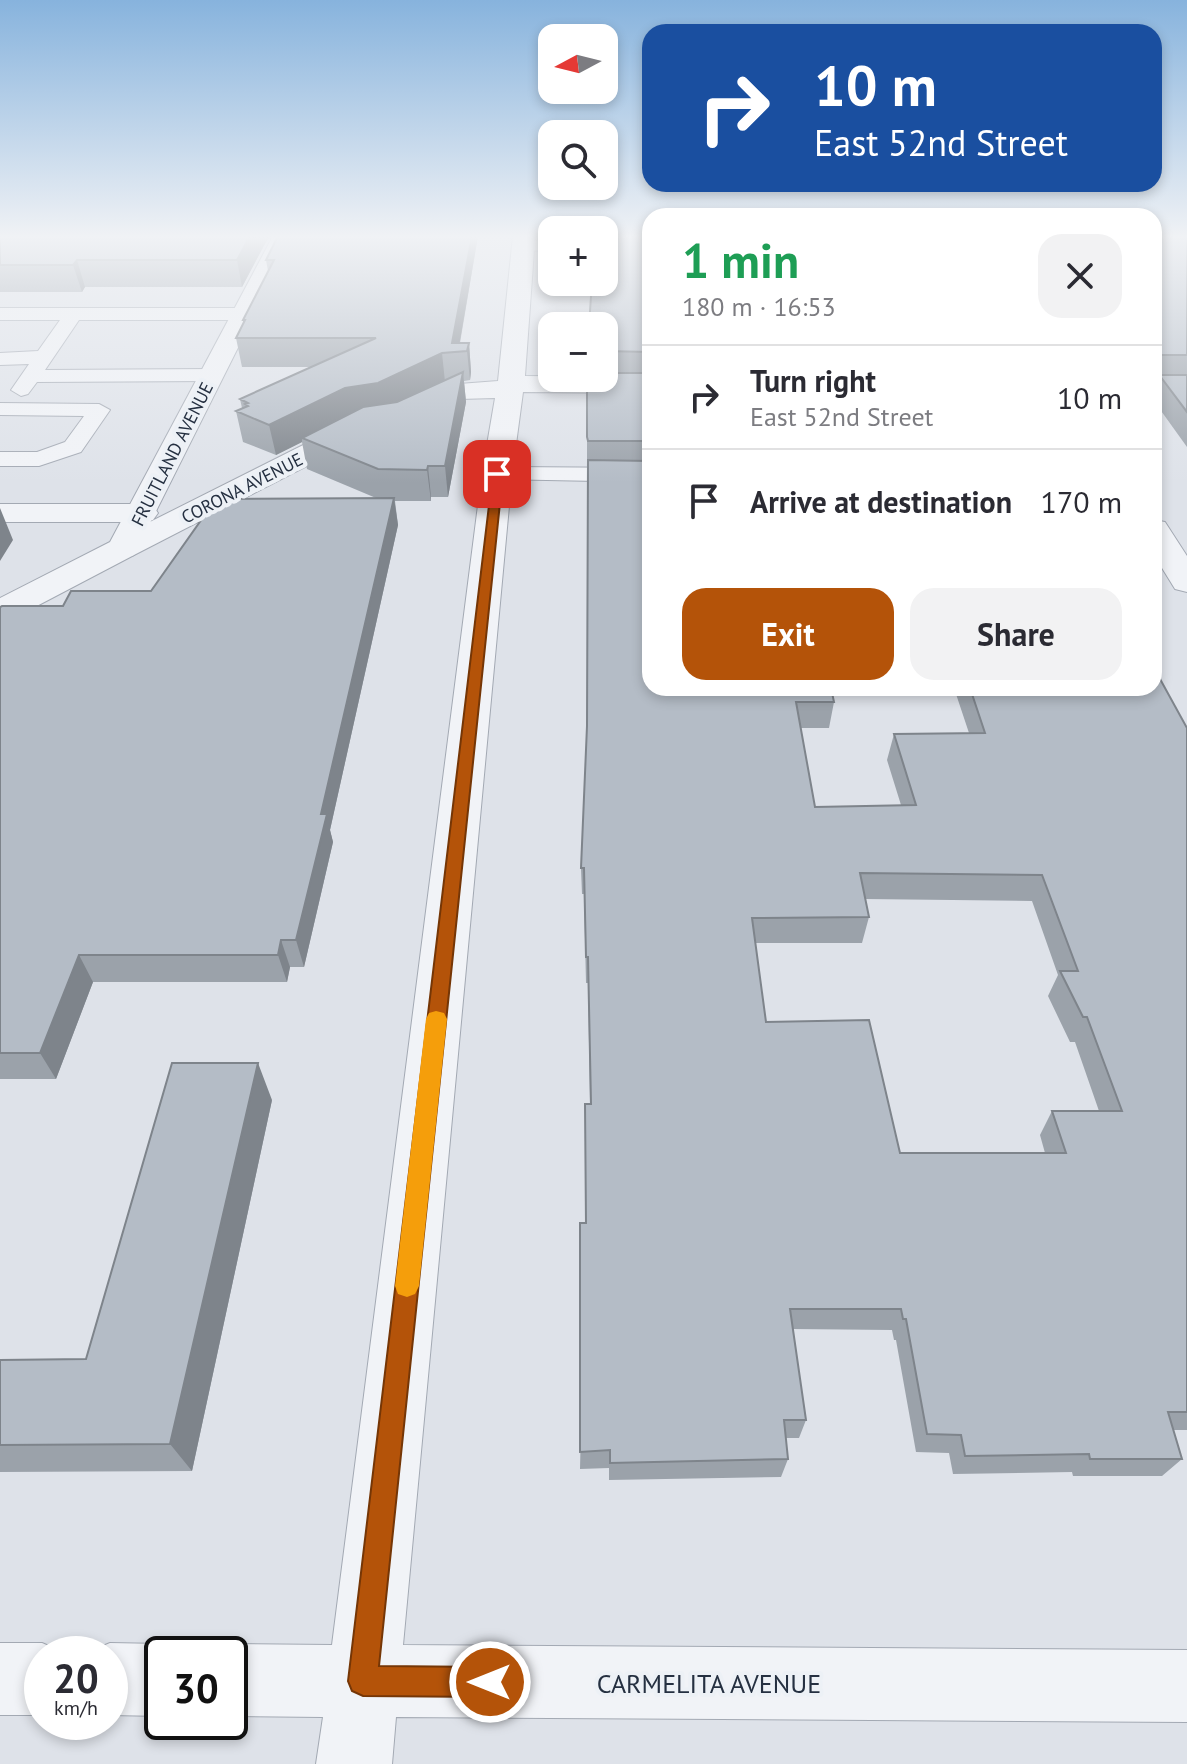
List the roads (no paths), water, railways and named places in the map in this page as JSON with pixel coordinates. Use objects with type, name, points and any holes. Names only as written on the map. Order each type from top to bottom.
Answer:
[{"type":"street","name":"FRUITLAND AVENUE","points":[[0,612],[123,548],[242,318]]},
{"type":"street","points":[[354,1764],[516,318]]},
{"type":"street","name":"CORONA AVENUE","points":[[123,548],[361,427],[389,424],[455,391],[511,382],[642,385]]},
{"type":"street","points":[[0,513],[142,513]]},
{"type":"street","points":[[1162,542],[1187,582]]},
{"type":"street","points":[[0,1679],[24,1679]]},
{"type":"street","name":"CARMELITA AVENUE","points":[[248,1680],[1187,1686]]},
{"type":"lane","points":[[4,409],[70,318]]},
{"type":"lane","points":[[0,359],[44,357]]},
{"type":"lane","points":[[31,376],[212,375]]},
{"type":"lane","points":[[0,459],[39,459],[73,447],[99,410],[4,409]]},
{"type":"lane","points":[[497,474],[642,475]]}]
